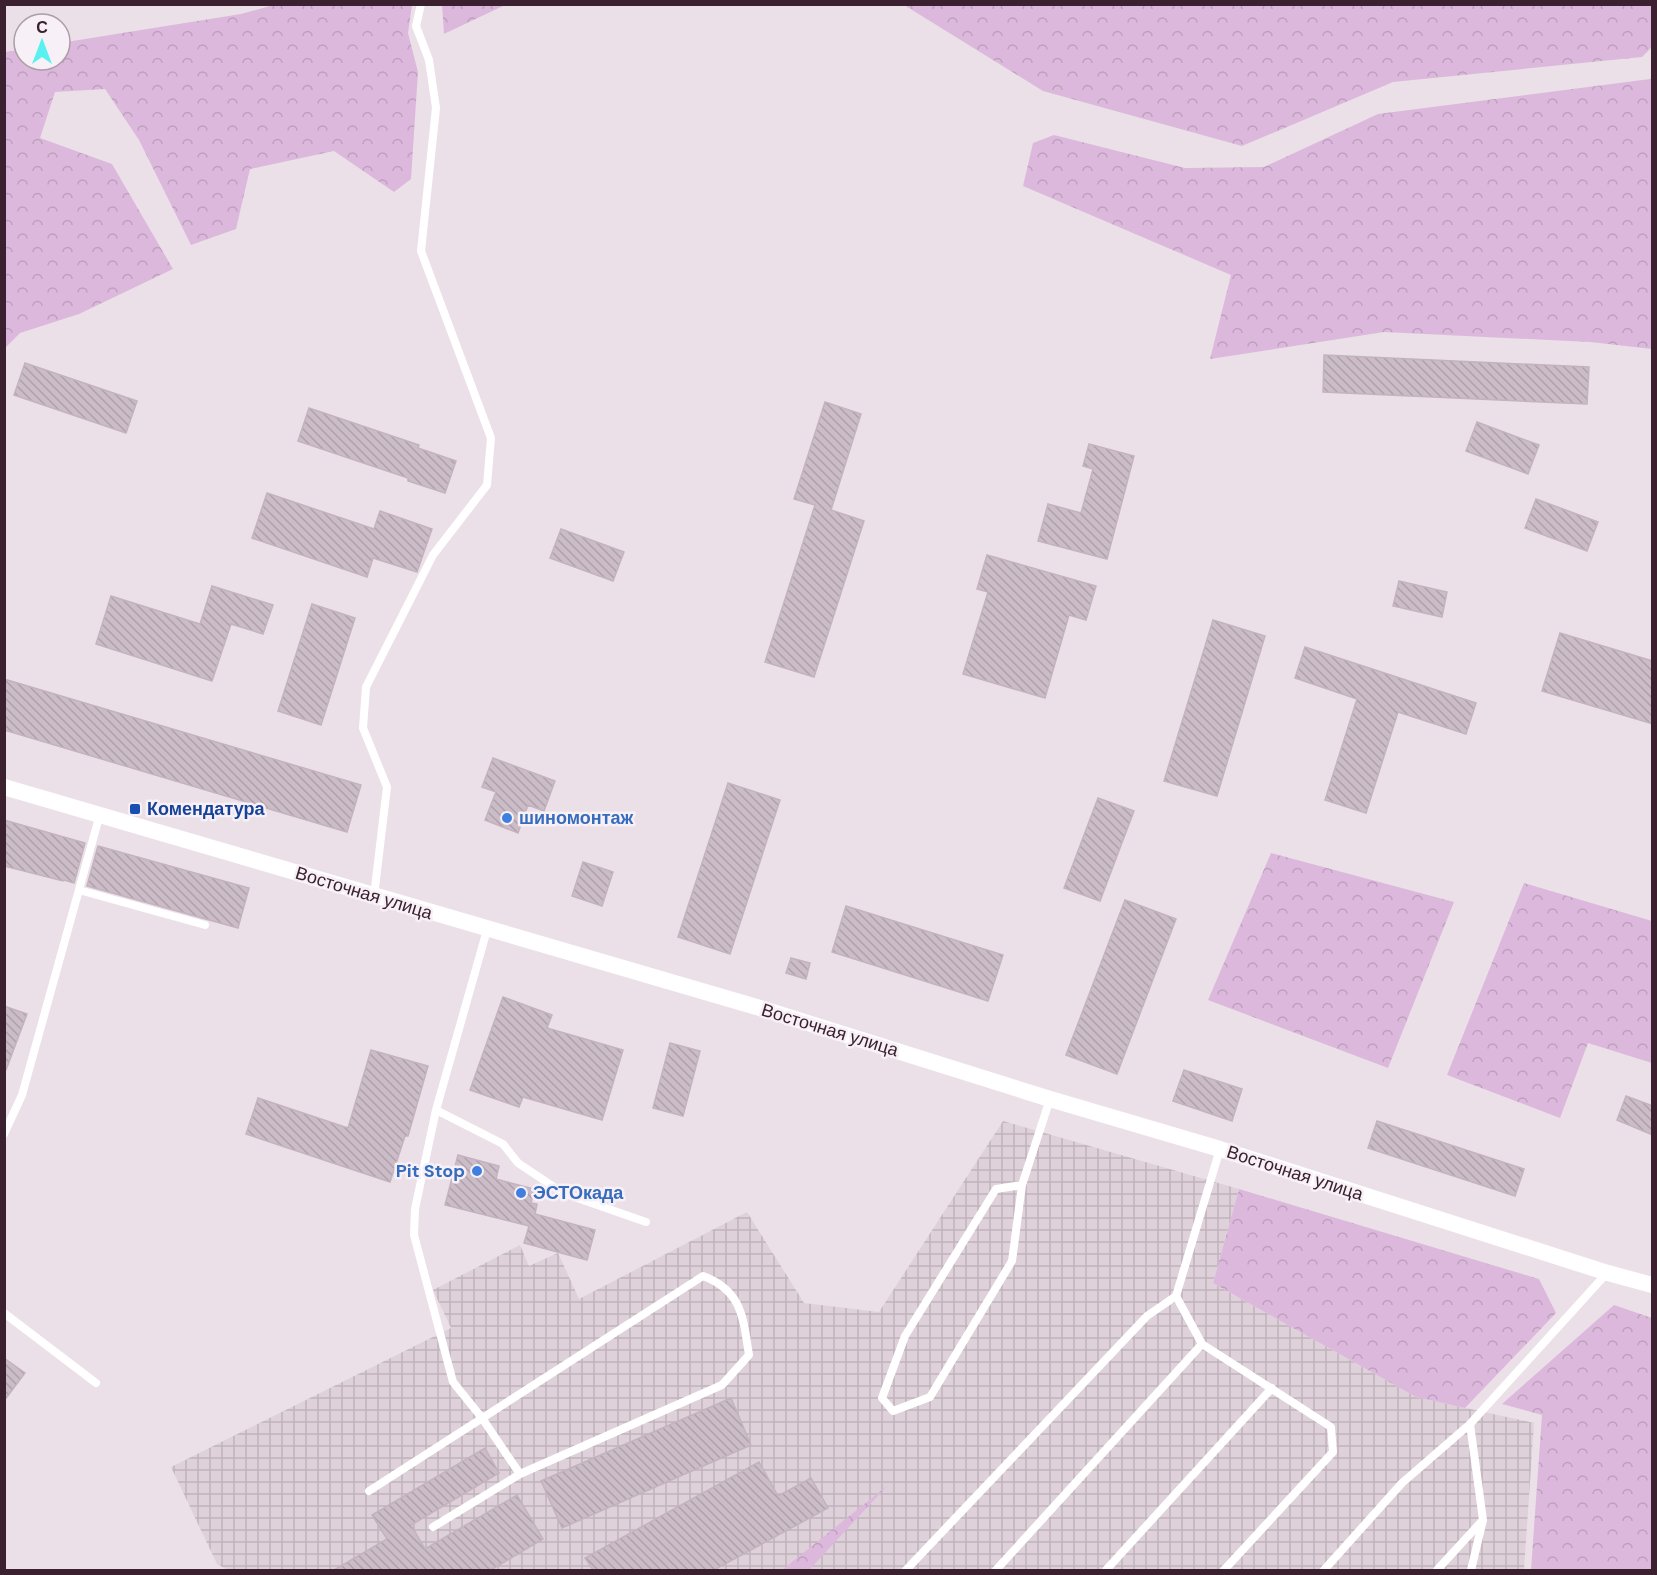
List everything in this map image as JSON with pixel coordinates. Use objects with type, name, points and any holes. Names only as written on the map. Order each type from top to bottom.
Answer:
[{"type":"street","name":"Восточная улица","points":[[4,787],[759,1008],[1050,1099],[1220,1149],[1608,1273],[1653,1285]]},
{"type":"lane","points":[[374,896],[387,787],[363,728],[366,687],[433,555],[487,485],[491,438],[421,251],[436,108],[429,60],[416,26],[421,4]]},
{"type":"lane","points":[[4,1134],[22,1095],[100,814]]},
{"type":"lane","points":[[79,890],[205,925]]},
{"type":"lane","points":[[487,930],[436,1110],[415,1209],[414,1235],[453,1382],[520,1474]]},
{"type":"lane","points":[[1022,1185],[996,1190],[905,1336],[882,1398],[893,1411],[930,1397],[1012,1261],[1022,1185],[1050,1099]]},
{"type":"lane","points":[[436,1110],[503,1144],[518,1162],[562,1193],[646,1222]]},
{"type":"lane","points":[[906,1570],[1147,1316],[1176,1296],[1220,1149]]},
{"type":"lane","points":[[1323,1570],[1402,1483],[1470,1424],[1608,1273]]},
{"type":"lane","points":[[369,1491],[703,1276],[719,1281],[741,1309],[749,1355],[722,1384],[520,1474],[433,1527]]},
{"type":"lane","points":[[1176,1296],[1202,1344],[1331,1427],[1333,1452],[1224,1570]]},
{"type":"lane","points":[[4,1313],[96,1383]]},
{"type":"lane","points":[[996,1570],[1202,1344]]},
{"type":"lane","points":[[1106,1570],[1272,1388]]},
{"type":"lane","points":[[1470,1424],[1483,1520],[1471,1570]]},
{"type":"lane","points":[[1437,1570],[1483,1520]]},
{"type":"shaded area","points":[[1003,1121],[1239,1189],[1213,1283],[1416,1397],[1534,1423],[1524,1570],[228,1570],[217,1564],[171,1467],[451,1328],[433,1290],[520,1245],[529,1266],[558,1253],[579,1299],[747,1212],[804,1303],[879,1312]]},
{"type":"green space","points":[[277,4],[412,5],[408,33],[418,72],[411,179],[394,192],[334,151],[250,169],[236,229],[191,245],[139,140],[105,89],[55,92],[40,138],[112,164],[173,269],[79,314],[20,333],[5,348],[5,52],[12,51],[12,72],[72,72],[72,41],[241,14]]},
{"type":"green space","points":[[442,4],[515,5],[503,6],[444,34]]},
{"type":"green space","points":[[904,5],[1652,5],[1652,47],[1642,57],[1393,82],[1242,146],[1043,91]]},
{"type":"green space","points":[[1652,77],[1652,349],[1590,342],[1384,332],[1210,359],[1231,275],[1023,186],[1033,143],[1054,135],[1185,168],[1264,167],[1378,114]]},
{"type":"green space","points":[[1271,853],[1454,902],[1388,1068],[1208,1000]]},
{"type":"green space","points":[[1524,883],[1652,921],[1652,1063],[1588,1043],[1560,1118],[1447,1075]]},
{"type":"green space","points":[[1239,1189],[1539,1279],[1556,1313],[1465,1408],[1416,1397],[1213,1283]]},
{"type":"green space","points":[[1614,1305],[1652,1318],[1652,1570],[1531,1570],[1542,1415],[1502,1404]]},
{"type":"green space","points":[[888,1485],[809,1570],[782,1570]]},
{"type":"building","points":[[1324,355],[1589,367],[1587,404],[1323,392]]},
{"type":"building","points":[[25,363],[137,401],[126,433],[14,395]]},
{"type":"building","points":[[825,402],[861,414],[831,510],[864,521],[814,677],[765,662],[815,505],[794,499]]},
{"type":"building","points":[[309,408],[419,445],[418,448],[456,461],[445,493],[408,481],[408,478],[298,441]]},
{"type":"building","points":[[1477,422],[1539,445],[1528,474],[1466,451]]},
{"type":"building","points":[[1089,444],[1134,456],[1107,559],[1038,541],[1048,504],[1081,513],[1093,469],[1083,466]]},
{"type":"building","points":[[267,493],[374,529],[380,511],[432,529],[417,572],[373,558],[367,577],[252,538]]},
{"type":"building","points":[[1536,499],[1598,522],[1587,551],[1525,528]]},
{"type":"building","points":[[561,529],[624,552],[613,581],[550,558]]},
{"type":"building","points":[[987,555],[1096,586],[1086,620],[1069,615],[1045,698],[963,674],[988,592],[977,589]]},
{"type":"building","points":[[1399,581],[1447,592],[1442,617],[1393,606]]},
{"type":"building","points":[[212,586],[273,605],[263,634],[231,624],[212,681],[96,644],[111,596],[200,624]]},
{"type":"building","points":[[312,604],[355,618],[321,725],[278,711]]},
{"type":"building","points":[[1213,620],[1265,636],[1217,796],[1164,781]]},
{"type":"building","points":[[1560,633],[1653,661],[1653,724],[1542,691]]},
{"type":"building","points":[[1305,647],[1476,703],[1466,734],[1398,712],[1366,813],[1325,800],[1357,699],[1295,678]]},
{"type":"building","points":[[4,679],[361,785],[347,832],[4,730]]},
{"type":"building","points":[[493,758],[555,781],[544,811],[528,805],[518,833],[485,820],[496,792],[482,787]]},
{"type":"building","points":[[728,783],[780,800],[730,954],[678,937]]},
{"type":"building","points":[[1098,798],[1134,811],[1100,901],[1064,888]]},
{"type":"building","points":[[4,820],[85,843],[74,883],[4,866]]},
{"type":"building","points":[[98,846],[249,888],[238,928],[87,886]]},
{"type":"building","points":[[583,862],[613,872],[602,906],[572,896]]},
{"type":"building","points":[[1125,900],[1176,919],[1117,1074],[1066,1055]]},
{"type":"building","points":[[846,906],[1003,955],[988,1001],[832,952]]},
{"type":"building","points":[[791,958],[810,963],[806,979],[786,973]]},
{"type":"building","points":[[503,997],[552,1015],[547,1028],[623,1050],[602,1120],[523,1097],[519,1107],[470,1090]]},
{"type":"building","points":[[4,1006],[27,1014],[6,1070],[4,1070]]},
{"type":"building","points":[[670,1043],[700,1051],[683,1116],[653,1108]]},
{"type":"building","points":[[371,1050],[428,1066],[408,1136],[405,1136],[390,1182],[246,1134],[258,1098],[348,1128]]},
{"type":"building","points":[[1184,1070],[1242,1089],[1232,1121],[1173,1101]]},
{"type":"building","points":[[1626,1096],[1653,1106],[1653,1135],[1617,1120]]},
{"type":"building","points":[[1377,1121],[1524,1169],[1515,1196],[1368,1148]]},
{"type":"building","points":[[458,1155],[499,1166],[496,1179],[534,1189],[531,1203],[537,1204],[535,1214],[595,1230],[587,1260],[524,1243],[529,1226],[445,1205]]},
{"type":"building","points":[[4,1358],[25,1373],[4,1401]]},
{"type":"building","points":[[731,1398],[751,1445],[562,1528],[541,1481]]},
{"type":"building","points":[[485,1448],[499,1473],[411,1525],[425,1549],[517,1495],[543,1539],[491,1570],[334,1570],[387,1539],[372,1515]]},
{"type":"building","points":[[759,1462],[778,1496],[811,1478],[828,1508],[714,1570],[593,1570],[585,1558]]},
{"type":"place","name":"Комендатура","points":[[135,809]]},
{"type":"place","name":"шиномонтаж","points":[[507,818]]},
{"type":"place","name":"Pit Stop","points":[[477,1171]]},
{"type":"place","name":"ЭСТОкада","points":[[521,1193]]}]
